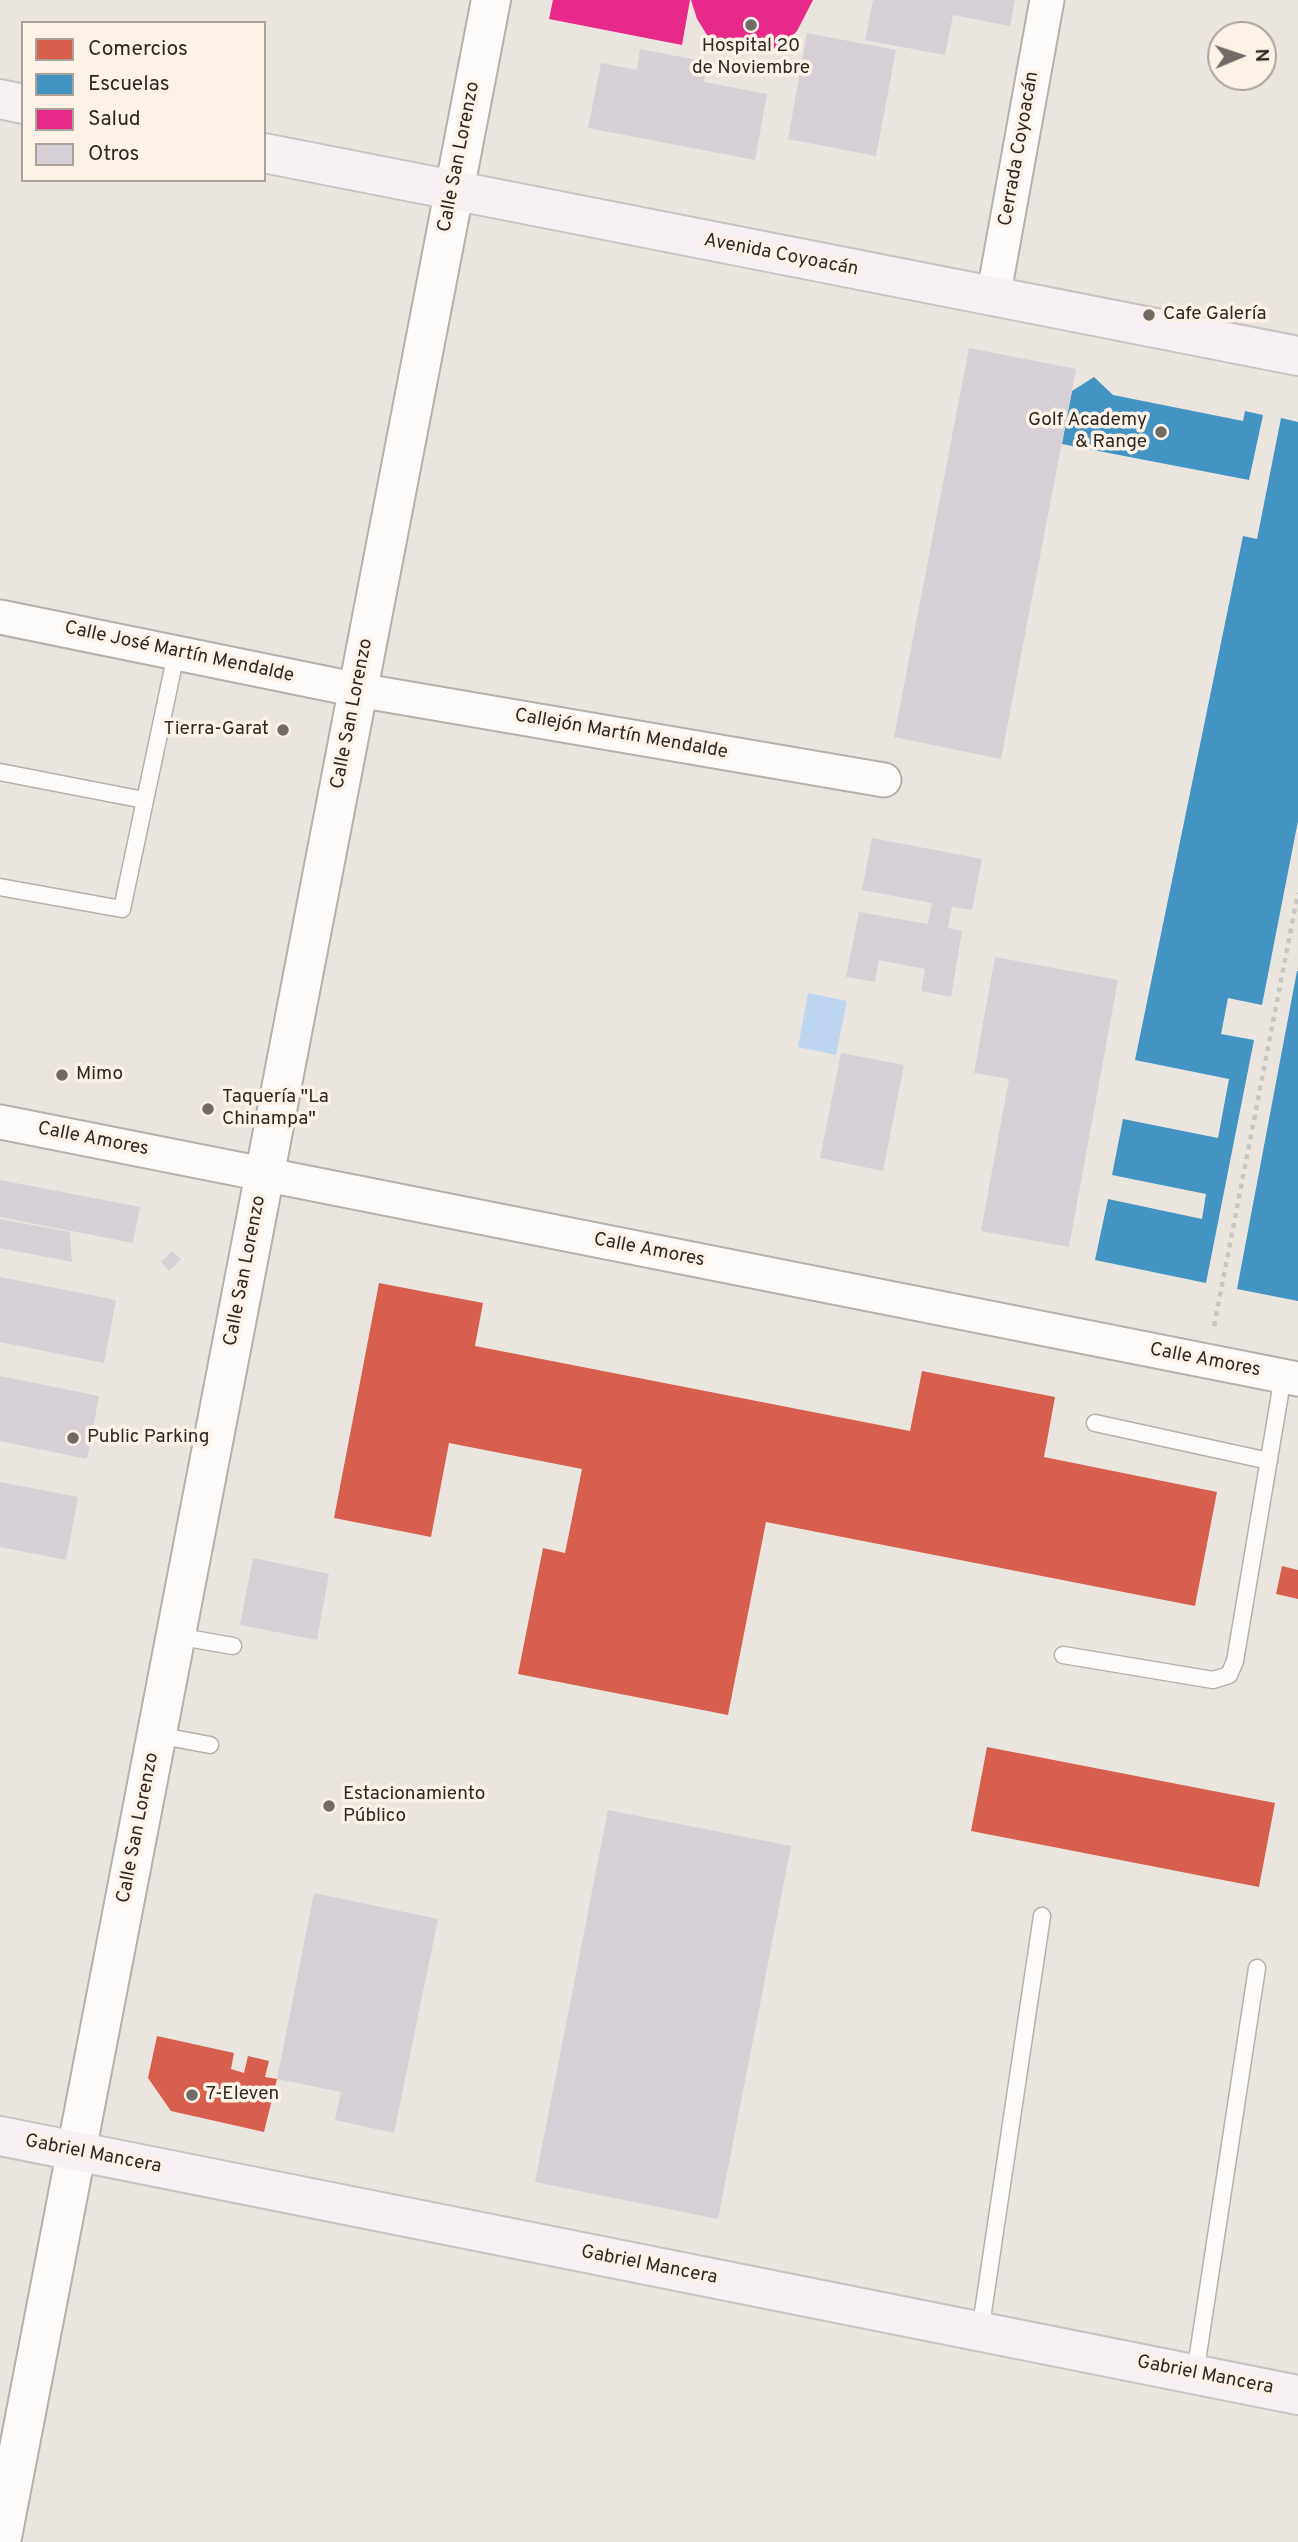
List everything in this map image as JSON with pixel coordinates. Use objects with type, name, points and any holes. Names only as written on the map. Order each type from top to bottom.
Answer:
[{"type":"main road","points":[[0,99],[21,104]]},
{"type":"main road","name":"Avenida Coyoacán","points":[[266,153],[1298,356]]},
{"type":"main road","name":"Gabriel Mancera","points":[[0,2136],[1298,2395]]},
{"type":"street","name":"Calle San Lorenzo","points":[[1,2542],[491,0]]},
{"type":"street","name":"Cerrada Coyoacán","points":[[993,298],[1047,0]]},
{"type":"street","name":"Calle José Martín Mendalde","points":[[0,617],[358,690]]},
{"type":"street","name":"Callejón Martín Mendalde","points":[[358,690],[884,780]]},
{"type":"street","name":"Calle Amores","points":[[0,1122],[1291,1378]]},
{"type":"lane","points":[[0,887],[122,909],[176,653]]},
{"type":"lane","points":[[0,772],[144,800]]},
{"type":"lane","points":[[1063,1655],[1213,1680],[1229,1675],[1235,1661],[1269,1461],[1291,1378]]},
{"type":"lane","points":[[1095,1423],[1269,1461]]},
{"type":"lane","points":[[176,1636],[233,1646]]},
{"type":"lane","points":[[157,1735],[210,1745]]},
{"type":"lane","points":[[980,2332],[1042,1916]]},
{"type":"lane","points":[[1195,2374],[1257,1968]]},
{"type":"path","points":[[1207,1361],[1298,893]]},
{"type":"water","points":[[808,993],[847,1001],[836,1055],[798,1047]]},
{"type":"building: Comercios","points":[[379,1283],[483,1303],[475,1346],[910,1431],[922,1371],[1055,1397],[1044,1457],[1217,1492],[1195,1606],[766,1522],[728,1715],[518,1674],[543,1548],[565,1553],[582,1469],[449,1443],[431,1537],[334,1518]]},
{"type":"building: Comercios","points":[[1282,1566],[1298,1570],[1298,1599],[1276,1594]]},
{"type":"building: Comercios","points":[[987,1747],[1275,1803],[1259,1887],[971,1831]]},
{"type":"building: Comercios","name":"7-Eleven","points":[[157,2036],[234,2053],[231,2069],[244,2073],[248,2056],[269,2061],[265,2077],[277,2079],[264,2132],[171,2111],[148,2078]]},
{"type":"building: Escuelas","name":"Golf Academy & Range","points":[[1094,377],[1113,395],[1243,421],[1245,411],[1263,415],[1249,480],[1062,444],[1072,391]]},
{"type":"building: Escuelas","points":[[1281,418],[1298,422],[1298,821],[1262,1005],[1228,998],[1221,1034],[1254,1040],[1206,1283],[1095,1260],[1108,1199],[1202,1219],[1206,1194],[1112,1175],[1123,1119],[1218,1138],[1229,1079],[1135,1060],[1243,536],[1257,539]]},
{"type":"building: Escuelas","points":[[1298,971],[1298,1301],[1237,1289]]},
{"type":"building: Salud","name":"Hospital 20 de Noviembre","points":[[553,0],[690,0],[682,45],[549,19]]},
{"type":"building: Salud","name":"Hospital 20 de Noviembre","points":[[691,0],[813,0],[797,31],[786,42],[771,50],[755,53],[738,52],[721,46],[707,35],[697,19]]},
{"type":"building: Otros","points":[[873,0],[1015,0],[1010,26],[953,15],[945,55],[865,40]]},
{"type":"building: Otros","points":[[807,33],[896,50],[876,156],[788,139]]},
{"type":"building: Otros","points":[[640,49],[707,62],[704,82],[767,94],[755,160],[588,128],[601,63],[637,70]]},
{"type":"building: Otros","points":[[969,348],[1076,369],[1001,759],[894,737]]},
{"type":"building: Otros","points":[[872,838],[982,859],[972,910],[952,907],[948,928],[962,931],[951,997],[921,991],[925,969],[879,960],[875,982],[846,977],[859,912],[928,924],[932,903],[862,890]]},
{"type":"building: Otros","points":[[995,957],[1118,980],[1069,1247],[981,1231],[1009,1079],[974,1073]]},
{"type":"building: Otros","points":[[841,1053],[904,1065],[883,1171],[820,1158]]},
{"type":"building: Otros","points":[[0,1180],[140,1207],[133,1243],[0,1217]]},
{"type":"building: Otros","points":[[0,1219],[70,1232],[72,1262],[0,1248]]},
{"type":"building: Otros","points":[[172,1251],[181,1259],[169,1271],[161,1262]]},
{"type":"building: Otros","points":[[0,1277],[116,1300],[104,1363],[0,1342]]},
{"type":"building: Otros","points":[[0,1376],[99,1396],[87,1459],[0,1441]]},
{"type":"building: Otros","points":[[0,1482],[78,1497],[66,1560],[0,1547]]},
{"type":"building: Otros","points":[[253,1558],[329,1574],[317,1640],[240,1625]]},
{"type":"building: Otros","points":[[608,1810],[791,1846],[718,2219],[535,2182]]},
{"type":"building: Otros","points":[[314,1893],[438,1919],[394,2133],[335,2120],[341,2092],[277,2079]]},
{"type":"place","name":"Hospital 20 de Noviembre","points":[[751,25]]},
{"type":"place","name":"Cafe Galería","points":[[1149,315]]},
{"type":"place","name":"Golf Academy & Range","points":[[1161,432]]},
{"type":"place","name":"Tierra-Garat","points":[[283,730]]},
{"type":"place","name":"Mimo","points":[[62,1075]]},
{"type":"place","name":"Taquería \"La Chinampa\"","points":[[208,1109]]},
{"type":"place","name":"Public Parking","points":[[73,1438]]},
{"type":"place","name":"Estacionamiento Público","points":[[329,1806]]},
{"type":"place","name":"7-Eleven","points":[[192,2095]]}]
